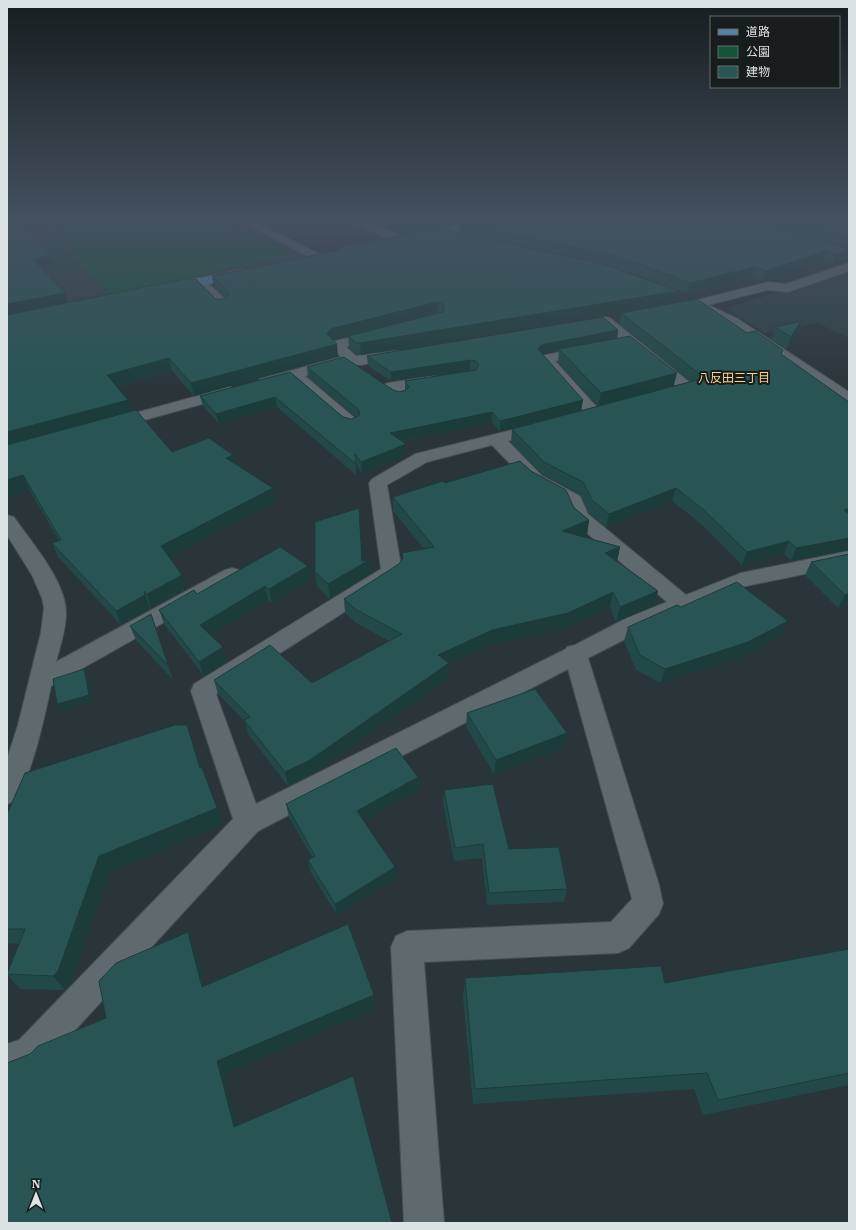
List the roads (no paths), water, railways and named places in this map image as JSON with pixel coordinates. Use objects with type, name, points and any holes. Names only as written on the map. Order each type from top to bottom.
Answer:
[{"type":"main road","points":[[161,290],[222,277]]},
{"type":"street","points":[[658,311],[697,304],[768,286],[787,288],[818,277]]},
{"type":"street","points":[[200,282],[224,306]]},
{"type":"street","points":[[677,296],[733,322],[849,399]]},
{"type":"street","points":[[605,321],[622,343],[688,388],[645,400]]},
{"type":"street","points":[[386,332],[336,345],[350,360],[384,385],[448,378]]},
{"type":"street","points":[[574,419],[602,412],[545,360],[599,348]]},
{"type":"street","points":[[98,428],[350,360],[361,361],[412,352]]},
{"type":"street","points":[[294,374],[351,423]]},
{"type":"street","points":[[248,822],[203,690],[392,572],[378,483],[421,458],[554,424]]},
{"type":"street","points":[[496,439],[536,480],[573,500],[580,517],[683,604]]},
{"type":"street","points":[[7,520],[45,580],[52,594],[55,608],[53,626],[41,681],[7,792]]},
{"type":"street","points":[[7,1062],[32,1053],[248,822],[575,653],[635,624],[741,580],[849,558]]},
{"type":"street","points":[[41,681],[237,572]]},
{"type":"street","points":[[424,1223],[407,947],[618,937],[648,904],[644,885],[575,653]]},
{"type":"district","name":"八反田三丁目","points":[[734,377]]}]
